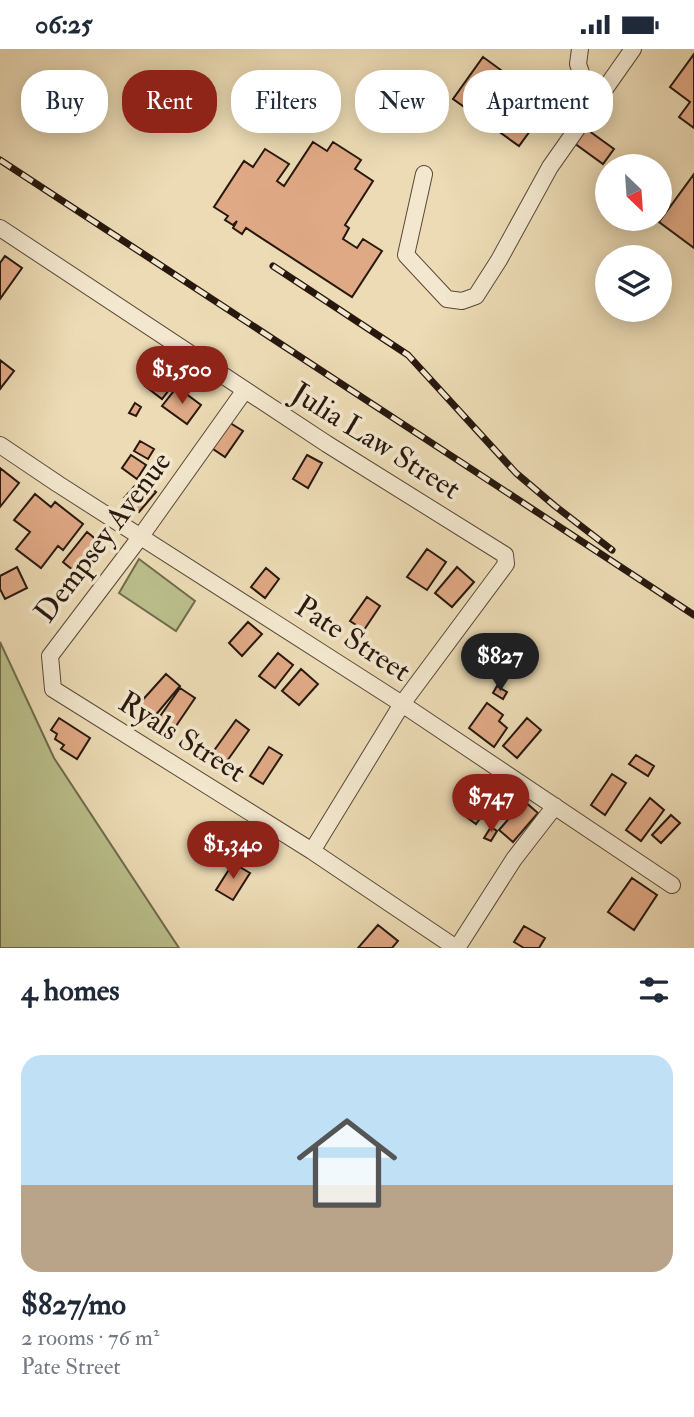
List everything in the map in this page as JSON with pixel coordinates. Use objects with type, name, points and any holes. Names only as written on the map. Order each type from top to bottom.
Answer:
[{"type":"street","points":[[580,49],[580,70]]},
{"type":"street","points":[[613,76],[633,49]]},
{"type":"street","points":[[424,174],[406,255],[447,299],[462,301],[476,296],[488,278],[550,167],[573,133]]},
{"type":"street","name":"Julia Law Street","points":[[0,228],[245,390],[505,555],[506,564],[402,704]]},
{"type":"street","name":"Dempsey Avenue","points":[[53,689],[50,656],[141,536],[245,390]]},
{"type":"street","name":"Pate Street","points":[[0,445],[402,704],[672,885]]},
{"type":"street","name":"Ryals Street","points":[[53,689],[312,851],[456,948]]},
{"type":"street","points":[[312,851],[402,704]]},
{"type":"street","points":[[456,948],[514,859],[555,806]]},
{"type":"green space","points":[[139,559],[195,601],[176,631],[119,593]]},
{"type":"green space","points":[[0,642],[54,758],[179,948],[0,948]]},
{"type":"building","points":[[694,54],[694,128],[679,117],[690,102],[670,87]]},
{"type":"building","points":[[483,57],[501,70],[474,70]]},
{"type":"building","points":[[463,85],[463,106],[453,99]]},
{"type":"building","points":[[501,133],[529,133],[519,146]]},
{"type":"building","points":[[581,133],[592,133],[614,149],[610,154],[595,154],[595,158],[574,143]]},
{"type":"building","points":[[313,142],[327,151],[333,142],[361,160],[355,169],[373,181],[345,225],[349,228],[343,239],[357,248],[363,239],[382,251],[352,297],[246,228],[242,234],[233,228],[237,221],[233,225],[225,220],[228,216],[214,207],[244,161],[253,167],[265,149],[289,164],[277,181],[284,186]]},
{"type":"building","points":[[694,174],[694,248],[671,231],[672,204]]},
{"type":"building","points":[[5,256],[22,268],[0,299],[0,263]]},
{"type":"building","points":[[0,360],[14,371],[0,389]]},
{"type":"building","points":[[165,360],[182,373],[162,399],[145,386]]},
{"type":"building","points":[[177,387],[201,405],[187,424],[162,406]]},
{"type":"building","points":[[135,403],[141,407],[136,416],[129,413]]},
{"type":"building","points":[[227,421],[243,431],[225,457],[210,447]]},
{"type":"building","points":[[140,441],[154,449],[148,459],[134,451]]},
{"type":"building","points":[[131,455],[146,465],[137,479],[122,468]]},
{"type":"building","points":[[307,455],[322,463],[308,488],[293,479]]},
{"type":"building","points":[[0,468],[19,483],[0,507]]},
{"type":"building","points":[[141,479],[156,492],[139,512],[124,498]]},
{"type":"building","points":[[35,494],[51,507],[55,502],[83,524],[63,550],[58,546],[41,568],[16,549],[30,532],[14,520]]},
{"type":"building","points":[[87,532],[103,545],[79,575],[63,562]]},
{"type":"building","points":[[427,549],[446,562],[427,590],[407,577]]},
{"type":"building","points":[[17,567],[27,588],[5,599],[0,589],[0,576]]},
{"type":"building","points":[[457,567],[474,582],[452,607],[435,593]]},
{"type":"building","points":[[266,568],[279,579],[265,598],[251,587]]},
{"type":"building","points":[[75,577],[83,582],[77,590],[70,585]]},
{"type":"building","points":[[367,597],[380,606],[364,630],[350,621]]},
{"type":"building","points":[[248,622],[262,634],[242,656],[229,643]]},
{"type":"building","points":[[278,653],[293,665],[275,688],[259,676]]},
{"type":"building","points":[[301,669],[318,684],[299,705],[282,691]]},
{"type":"building","points":[[166,674],[180,686],[154,717],[139,704]]},
{"type":"building","points":[[497,686],[507,692],[503,699],[493,693]]},
{"type":"building","points":[[180,688],[195,698],[172,732],[156,722]]},
{"type":"building","points":[[487,703],[503,715],[499,721],[507,728],[494,747],[469,728]]},
{"type":"building","points":[[59,718],[90,738],[77,759],[61,749],[64,745],[55,739],[57,734],[51,730]]},
{"type":"building","points":[[527,718],[541,730],[517,758],[503,746]]},
{"type":"building","points":[[236,720],[249,730],[227,761],[213,752]]},
{"type":"building","points":[[269,747],[282,755],[263,784],[250,776]]},
{"type":"building","points":[[636,755],[654,766],[648,776],[629,764]]},
{"type":"building","points":[[612,774],[626,783],[605,815],[591,805]]},
{"type":"building","points":[[486,778],[501,789],[476,824],[461,813]]},
{"type":"building","points":[[650,798],[664,810],[641,841],[626,830]]},
{"type":"building","points":[[524,801],[538,813],[513,842],[499,830]]},
{"type":"building","points":[[671,815],[680,823],[661,843],[652,835]]},
{"type":"building","points":[[491,827],[497,831],[491,841],[484,838]]},
{"type":"building","points":[[233,863],[250,873],[233,900],[216,890]]},
{"type":"building","points":[[632,878],[657,895],[634,930],[608,912]]},
{"type":"building","points":[[378,925],[398,941],[392,948],[358,948]]},
{"type":"building","points":[[524,926],[545,938],[539,948],[524,948],[514,942]]},
{"type":"railway","points":[[0,160],[694,615]]},
{"type":"railway","points":[[273,266],[408,355],[516,473],[612,550]]}]
